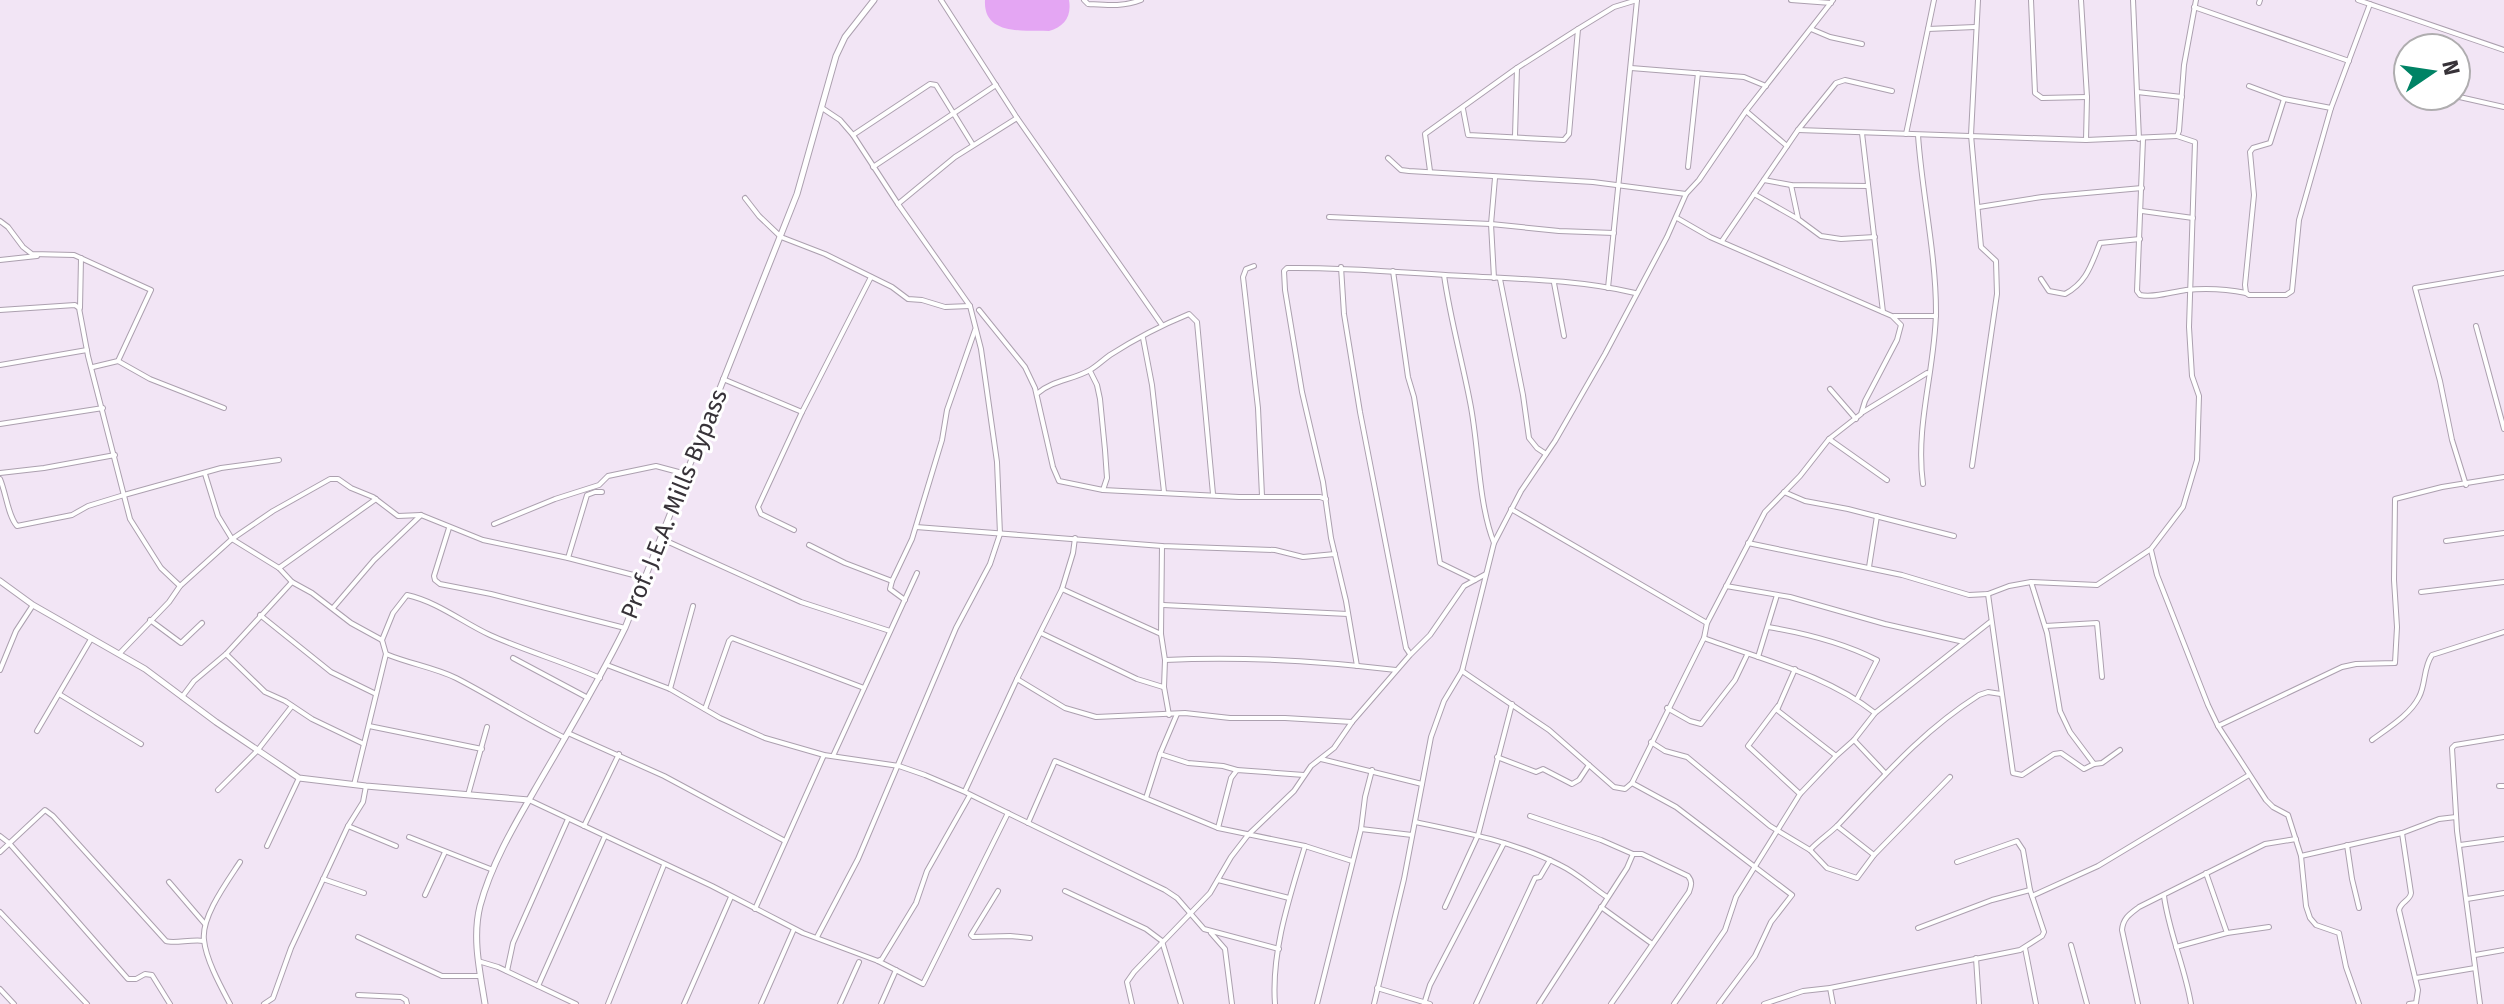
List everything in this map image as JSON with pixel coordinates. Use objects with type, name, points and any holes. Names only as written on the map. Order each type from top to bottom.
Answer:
[{"type":"street","points":[[941,0],[1017,118],[1162,325]]},
{"type":"street","points":[[1084,0],[1088,4],[1116,6],[1141,0]]},
{"type":"street","points":[[1430,171],[1425,134],[1578,29],[1614,7],[1637,0],[1608,288]]},
{"type":"street","points":[[1791,0],[1832,2]]},
{"type":"street","points":[[1906,134],[1934,0]]},
{"type":"street","points":[[1972,466],[1997,294],[1996,261],[1981,247],[1971,135],[1978,0]]},
{"type":"street","points":[[2031,0],[2035,93],[2042,98],[2087,97]]},
{"type":"street","points":[[2081,0],[2087,97],[2086,140]]},
{"type":"street","points":[[2133,0],[2142,188],[2137,291],[2147,297],[2190,290],[2221,289],[2249,295],[2286,295],[2292,291],[2299,220],[2331,108],[2370,4]]},
{"type":"street","points":[[2177,136],[2196,0]]},
{"type":"street","points":[[2358,0],[2504,50]]},
{"type":"street","name":"Prof. J.E.A. Mills Bypass","points":[[485,1004],[477,929],[480,906],[493,870],[625,628],[781,237],[806,166],[836,56],[845,37],[871,1]]},
{"type":"street","points":[[1374,1004],[1397,911],[1436,721],[1462,671],[1494,543],[1529,478],[1605,354],[1686,194],[1746,111],[1832,2]]},
{"type":"street","points":[[2194,7],[2349,61]]},
{"type":"street","points":[[1928,29],[1975,27]]},
{"type":"street","points":[[1463,109],[1468,135],[1564,140],[1569,134],[1578,29]]},
{"type":"street","points":[[1811,29],[1862,44]]},
{"type":"street","points":[[1515,136],[1517,68]]},
{"type":"street","points":[[1631,68],[1744,77],[1766,86]]},
{"type":"street","points":[[1688,167],[1698,73]]},
{"type":"street","points":[[1722,242],[1798,130],[1839,80],[1892,91]]},
{"type":"street","points":[[853,135],[930,84],[936,85],[973,145]]},
{"type":"street","points":[[873,167],[996,85]]},
{"type":"street","points":[[2249,86],[2284,99],[2331,108]]},
{"type":"street","points":[[2137,92],[2182,97]]},
{"type":"street","points":[[2246,293],[2254,195],[2250,152],[2253,148],[2270,143],[2284,99]]},
{"type":"street","points":[[2472,100],[2504,107]]},
{"type":"street","points":[[817,937],[858,859],[956,628],[990,564],[1000,534],[997,462],[970,306],[853,135],[840,120],[820,107]]},
{"type":"street","points":[[1746,111],[1787,146]]},
{"type":"street","points":[[898,204],[973,145],[1017,118]]},
{"type":"street","points":[[1748,543],[1869,567],[1969,595],[1988,594],[2031,582],[2097,585],[2151,549],[2183,507],[2197,460],[2199,396],[2192,376],[2190,290],[2195,142],[2177,136],[2015,139],[1798,130]]},
{"type":"street","points":[[1862,133],[1883,312]]},
{"type":"street","points":[[1918,135],[1933,258],[1936,316],[1921,443],[1923,484]]},
{"type":"street","points":[[1388,158],[1401,170],[1618,185],[1686,194]]},
{"type":"street","points":[[1495,178],[1491,224],[1497,278],[1523,395],[1529,438],[1546,454]]},
{"type":"street","points":[[1764,180],[1791,185],[1868,186]]},
{"type":"street","points":[[1791,185],[1798,219]]},
{"type":"street","points":[[1979,207],[2042,197],[2142,188]]},
{"type":"street","points":[[1754,194],[1821,236],[1841,239],[1875,237]]},
{"type":"street","points":[[745,198],[781,237],[825,254],[908,299],[945,307],[970,306]]},
{"type":"street","points":[[2142,211],[2193,218]]},
{"type":"street","points":[[1329,217],[1614,233]]},
{"type":"street","points":[[1676,217],[1710,237],[1898,320],[1902,328],[1861,414]]},
{"type":"street","points":[[0,221],[32,254],[74,255],[151,290],[118,361]]},
{"type":"street","points":[[2041,279],[2049,291],[2065,294],[2086,278],[2100,243],[2140,239]]},
{"type":"street","points":[[0,260],[40,255]]},
{"type":"street","points":[[81,258],[80,310],[87,350],[130,519],[161,568],[180,586]]},
{"type":"street","points":[[1254,266],[1246,269],[1243,277],[1258,408],[1262,497]]},
{"type":"street","points":[[1357,666],[1326,499],[1302,392],[1284,271],[1287,268],[1341,267],[1589,284],[1635,293]]},
{"type":"street","points":[[1341,267],[1344,314],[1360,412],[1406,648],[1410,655]]},
{"type":"street","points":[[1393,271],[1440,563],[1475,580]]},
{"type":"street","points":[[2466,485],[2415,288],[2504,273]]},
{"type":"street","points":[[1444,275],[1449,312],[1470,402],[1486,516],[1494,543]]},
{"type":"street","points":[[794,530],[761,514],[758,507],[871,277]]},
{"type":"street","points":[[1554,283],[1564,336]]},
{"type":"street","points":[[0,310],[75,305],[80,310]]},
{"type":"street","points":[[979,310],[1025,367],[1038,393],[1053,467],[1059,481],[1103,490],[1326,499]]},
{"type":"street","points":[[1038,393],[1066,378],[1090,371],[1162,325],[1189,314],[1194,316],[1213,494]]},
{"type":"street","points":[[1892,316],[1936,316]]},
{"type":"street","points":[[2476,326],[2504,426]]},
{"type":"street","points":[[905,600],[890,589],[892,581],[916,527],[942,440],[947,410],[976,328]]},
{"type":"street","points":[[1143,338],[1152,385],[1164,492]]},
{"type":"street","points":[[0,365],[87,350]]},
{"type":"street","points":[[92,367],[118,361],[150,379],[224,408]]},
{"type":"street","points":[[1090,371],[1100,399],[1107,471],[1103,490]]},
{"type":"street","points":[[1462,671],[1549,730],[1614,787],[1625,789],[1632,783],[1704,638],[1707,623],[1765,512],[1829,439],[1861,414],[1928,372]]},
{"type":"street","points":[[723,379],[802,412]]},
{"type":"street","points":[[1830,389],[1856,419]]},
{"type":"street","points":[[0,424],[103,408]]},
{"type":"street","points":[[1829,439],[1887,480]]},
{"type":"street","points":[[0,473],[115,455]]},
{"type":"street","points":[[0,479],[12,521],[17,526],[72,515],[88,506],[231,466],[279,460]]},
{"type":"street","points":[[494,524],[599,485],[608,476],[656,466],[686,474]]},
{"type":"street","points":[[205,474],[218,516],[232,539],[279,568],[292,582],[351,623],[382,640]]},
{"type":"street","points":[[2218,726],[2342,667],[2395,663],[2395,499],[2442,487],[2504,477]]},
{"type":"street","points":[[119,654],[169,602],[180,586],[232,539],[273,511],[330,479],[338,479],[376,499],[398,516],[421,515],[483,540],[645,578]]},
{"type":"street","points":[[568,558],[587,495],[602,492]]},
{"type":"street","points":[[1784,492],[1805,501],[1954,536]]},
{"type":"street","points":[[279,568],[376,499]]},
{"type":"street","points":[[1511,509],[1707,623]]},
{"type":"street","points":[[333,608],[374,560],[421,515]]},
{"type":"street","points":[[1869,567],[1877,516]]},
{"type":"street","points":[[916,527],[1162,546],[1275,550],[1303,557],[1335,554]]},
{"type":"street","points":[[449,528],[434,576],[440,584],[549,607],[625,628]]},
{"type":"street","points":[[2446,541],[2504,533]]},
{"type":"street","points":[[878,961],[916,903],[927,871],[968,793],[1017,679],[1062,589],[1075,538]]},
{"type":"street","points":[[662,539],[801,602],[890,631]]},
{"type":"street","points":[[809,545],[892,581]]},
{"type":"street","points":[[1162,546],[1161,634],[1169,715]]},
{"type":"street","points":[[2151,549],[2157,575],[2187,657],[2218,726],[2266,800],[2288,815],[2301,856],[2310,918],[2316,925],[2339,933],[2346,967],[2359,1004]]},
{"type":"street","points":[[833,756],[917,573]]},
{"type":"street","points":[[1132,1004],[1127,982],[1210,893],[1248,835],[1334,748],[1396,670],[1430,635],[1464,586],[1486,574]]},
{"type":"street","points":[[0,581],[33,605],[145,669],[299,778],[529,800],[712,886],[795,929],[878,961],[923,984],[1008,813]]},
{"type":"street","points":[[182,697],[292,582]]},
{"type":"street","points":[[2031,582],[2045,626],[2060,711],[2070,732],[2094,764]]},
{"type":"street","points":[[2421,592],[2504,582]]},
{"type":"street","points":[[1726,586],[1777,595],[1965,642]]},
{"type":"street","points":[[1062,589],[1161,634]]},
{"type":"street","points":[[1988,594],[2013,773],[2022,775],[2054,754],[2061,753],[2084,769],[2102,763],[2120,750]]},
{"type":"street","points":[[1757,658],[1777,595]]},
{"type":"street","points":[[354,785],[386,654],[382,640],[403,598],[411,596],[450,612],[490,634],[600,678]]},
{"type":"street","points":[[0,670],[16,631],[33,605]]},
{"type":"street","points":[[1163,605],[1348,614]]},
{"type":"street","points":[[670,689],[693,606]]},
{"type":"street","points":[[260,615],[331,672],[376,694]]},
{"type":"street","points":[[150,620],[181,643],[202,623]]},
{"type":"street","points":[[1674,1004],[1725,930],[1736,897],[1800,794],[1854,740],[1875,713],[1990,622]]},
{"type":"street","points":[[2045,626],[2097,623],[2102,677]]},
{"type":"street","points":[[1768,627],[1854,649],[1877,660],[1857,699]]},
{"type":"street","points":[[2372,740],[2411,708],[2420,696],[2432,655],[2504,632]]},
{"type":"street","points":[[1041,633],[1137,679],[1164,687]]},
{"type":"street","points":[[705,709],[732,638],[864,688]]},
{"type":"street","points":[[1704,638],[1795,669],[1857,699],[1875,713]]},
{"type":"street","points":[[37,731],[91,639]]},
{"type":"street","points":[[226,654],[257,686],[312,719],[364,744]]},
{"type":"street","points":[[386,654],[459,680],[527,719],[619,754],[785,841]]},
{"type":"street","points":[[1667,708],[1701,724],[1729,689],[1747,654]]},
{"type":"street","points":[[513,658],[588,698]]},
{"type":"street","points":[[1165,660],[1211,658],[1396,670]]},
{"type":"street","points":[[607,665],[670,689],[720,718],[765,738],[824,755],[899,766],[968,793],[1165,890],[1177,898],[1204,929],[1279,949]]},
{"type":"street","points":[[1795,669],[1778,706],[1748,746],[1800,794]]},
{"type":"street","points":[[1017,679],[1065,708],[1096,717],[1177,713],[1352,722]]},
{"type":"street","points":[[1810,850],[1837,826],[1916,742],[1968,702],[1988,692],[2001,694]]},
{"type":"street","points":[[59,694],[141,744]]},
{"type":"street","points":[[1445,907],[1478,835],[1512,704]]},
{"type":"street","points":[[218,790],[257,751],[292,706]]},
{"type":"street","points":[[1778,706],[1777,710],[1836,756]]},
{"type":"street","points":[[1146,798],[1177,713]]},
{"type":"street","points":[[369,726],[482,749]]},
{"type":"street","points":[[468,795],[487,727]]},
{"type":"street","points":[[2480,1004],[2456,817],[2452,748],[2504,737]]},
{"type":"street","points":[[1854,740],[1885,773]]},
{"type":"street","points":[[1651,742],[1665,751],[1687,757],[1779,831],[1810,850],[1827,868],[1857,878],[1874,855],[1950,777]]},
{"type":"street","points":[[584,826],[619,754]]},
{"type":"street","points":[[1160,754],[1188,763],[1304,775]]},
{"type":"street","points":[[755,909],[824,755]]},
{"type":"street","points":[[1497,757],[1536,772],[1543,769],[1572,784],[1579,780],[1589,765]]},
{"type":"street","points":[[1321,759],[1422,784]]},
{"type":"street","points":[[1028,823],[1055,761],[1218,828],[1305,846],[1352,861]]},
{"type":"street","points":[[1218,828],[1231,778],[1237,770]]},
{"type":"street","points":[[1317,1004],[1361,829],[1372,770]]},
{"type":"street","points":[[1918,928],[1981,904],[2031,893],[2098,866],[2249,775]]},
{"type":"street","points":[[267,846],[299,778]]},
{"type":"street","points":[[1632,783],[1676,807],[1792,895],[1771,922],[1755,956],[1719,1004]]},
{"type":"street","points":[[264,1004],[273,998],[291,948],[348,826],[363,802],[366,786]]},
{"type":"street","points":[[0,852],[45,810],[166,941],[204,941]]},
{"type":"street","points":[[1530,816],[1633,854],[1642,854],[1692,880],[1689,892],[1611,1004]]},
{"type":"street","points":[[2301,856],[2456,817]]},
{"type":"street","points":[[507,971],[513,943],[568,819]]},
{"type":"street","points":[[1415,822],[1478,835],[1550,860],[1564,866],[1608,897]]},
{"type":"street","points":[[348,826],[396,846]]},
{"type":"street","points":[[1837,826],[1874,855]]},
{"type":"street","points":[[1361,829],[1412,835]]},
{"type":"street","points":[[2402,833],[2411,893],[2399,910],[2416,978],[2418,999],[2416,1003],[2409,1004]]},
{"type":"street","points":[[0,836],[123,974],[131,980],[145,974],[152,975],[170,1004]]},
{"type":"street","points":[[538,986],[605,836]]},
{"type":"street","points":[[409,837],[493,870]]},
{"type":"street","points":[[2138,1004],[2122,925],[2127,916],[2265,844],[2296,839]]},
{"type":"street","points":[[2460,845],[2504,839]]},
{"type":"street","points":[[1764,1004],[1803,991],[2025,947],[2042,936],[2044,932],[2031,893],[2023,850],[2017,841],[1957,862]]},
{"type":"street","points":[[1377,988],[1426,1003],[1436,973],[1504,843]]},
{"type":"street","points":[[2347,845],[2359,908]]},
{"type":"street","points":[[1275,1004],[1274,984],[1279,949],[1289,898],[1305,846]]},
{"type":"street","points":[[425,895],[445,852]]},
{"type":"street","points":[[1539,1004],[1633,854]]},
{"type":"street","points":[[1476,1004],[1535,878],[1540,877],[1550,860]]},
{"type":"street","points":[[230,1004],[219,985],[204,941],[205,924],[240,862]]},
{"type":"street","points":[[608,1004],[664,865]]},
{"type":"street","points":[[2206,873],[2227,933]]},
{"type":"street","points":[[323,879],[364,893]]},
{"type":"street","points":[[1218,880],[1289,898]]},
{"type":"street","points":[[169,882],[205,924]]},
{"type":"street","points":[[998,891],[971,935],[1030,938]]},
{"type":"street","points":[[1065,891],[1146,929],[1162,941],[1181,1004]]},
{"type":"street","points":[[2466,899],[2504,893]]},
{"type":"street","points":[[2164,896],[2186,974],[2191,1004]]},
{"type":"street","points":[[684,1004],[731,897]]},
{"type":"street","points":[[1601,907],[1652,944]]},
{"type":"street","points":[[0,912],[87,1004]]},
{"type":"street","points":[[2176,947],[2227,933],[2269,927]]},
{"type":"street","points":[[761,1004],[795,929]]},
{"type":"street","points":[[1210,931],[1225,949],[1232,1004]]},
{"type":"street","points":[[358,937],[442,976],[480,976]]},
{"type":"street","points":[[2071,945],[2087,1004]]},
{"type":"street","points":[[2025,947],[2036,1004]]},
{"type":"street","points":[[2475,955],[2504,950]]},
{"type":"street","points":[[1976,958],[1979,1004]]},
{"type":"street","points":[[478,961],[507,971],[576,1004]]},
{"type":"street","points":[[840,1004],[859,962]]},
{"type":"street","points":[[2416,978],[2475,968]]},
{"type":"street","points":[[881,1004],[896,970]]},
{"type":"street","points":[[1830,988],[1833,1004]]},
{"type":"street","points":[[0,989],[14,1004]]},
{"type":"street","points":[[358,995],[401,997],[407,1004]]},
{"type":"street","points":[[1780,997],[1781,1004]]},
{"type":"shaded area","points":[[985,0],[1069,0],[1069,11],[1063,24],[1049,31],[1007,29],[991,20],[986,12]]}]
